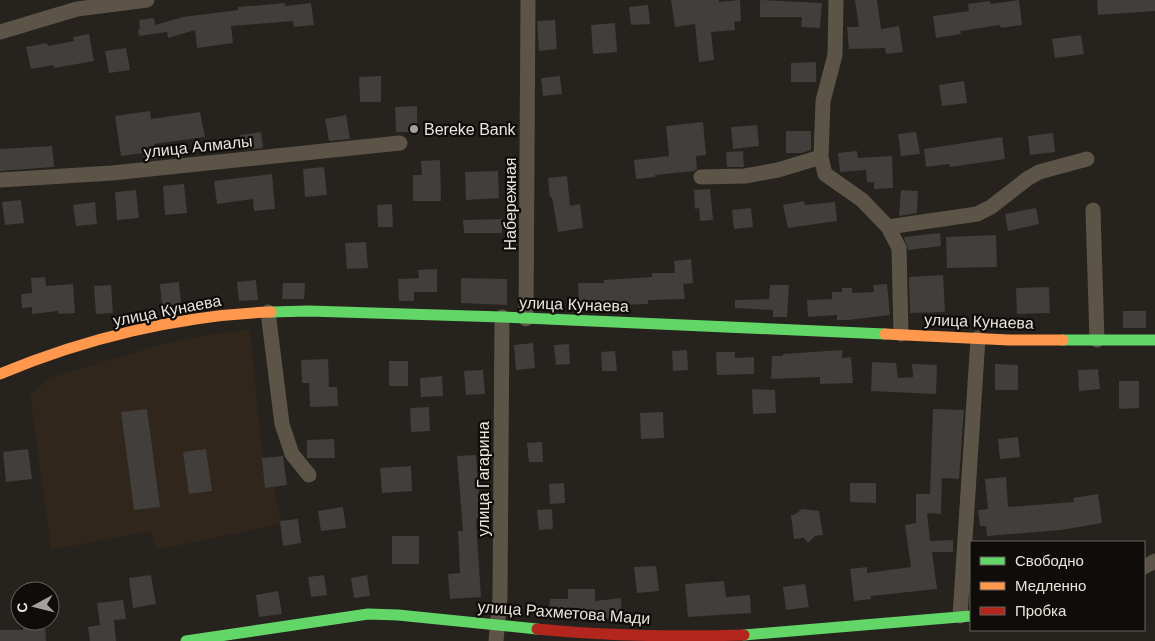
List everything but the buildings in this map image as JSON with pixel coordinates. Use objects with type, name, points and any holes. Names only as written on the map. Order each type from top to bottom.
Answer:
[{"type":"main road","name":"улица Кунаева","points":[[0,374],[33,360],[102,339],[168,324],[229,314],[268,312],[309,311],[502,317],[978,338],[1155,340]]},
{"type":"main road","name":"улица Рахметова Мади","points":[[186,641],[368,614],[398,615],[586,634],[665,637],[746,634],[966,616]]},
{"type":"street","points":[[0,32],[77,9],[147,0]]},
{"type":"street","name":"Набережная","points":[[526,319],[528,0]]},
{"type":"street","points":[[836,0],[835,55],[823,101],[821,157],[825,174],[862,200],[888,227],[899,248],[901,334]]},
{"type":"street","name":"улица Алмалы","points":[[0,180],[112,173],[400,143]]},
{"type":"street","points":[[701,176],[745,176],[778,170],[821,157]]},
{"type":"street","points":[[888,227],[977,214],[991,207],[1039,172],[1087,159]]},
{"type":"street","points":[[1093,210],[1097,340]]},
{"type":"street","points":[[268,312],[282,424],[292,454],[309,475]]},
{"type":"street","name":"улица Гагарина","points":[[496,641],[500,597],[502,317]]},
{"type":"street","points":[[966,616],[978,338]]},
{"type":"shaded area","points":[[250,330],[265,482],[273,480],[281,524],[156,550],[151,531],[51,550],[30,395],[49,378],[166,343],[218,333]]},
{"type":"traffic: fast","points":[[271,312],[309,311],[502,317],[885,334]]},
{"type":"traffic: fast","points":[[1063,340],[1155,340]]},
{"type":"traffic: fast","points":[[186,641],[368,614],[398,615],[537,629]]},
{"type":"traffic: fast","points":[[744,635],[970,616]]},
{"type":"traffic: slow","points":[[0,374],[65,350],[132,331],[202,318],[271,312]]},
{"type":"traffic: slow","points":[[885,334],[1009,340],[1063,340]]},
{"type":"traffic: jam","points":[[537,629],[640,635],[744,635]]},
{"type":"place","name":"Bereke Bank","points":[[414,129]]}]
